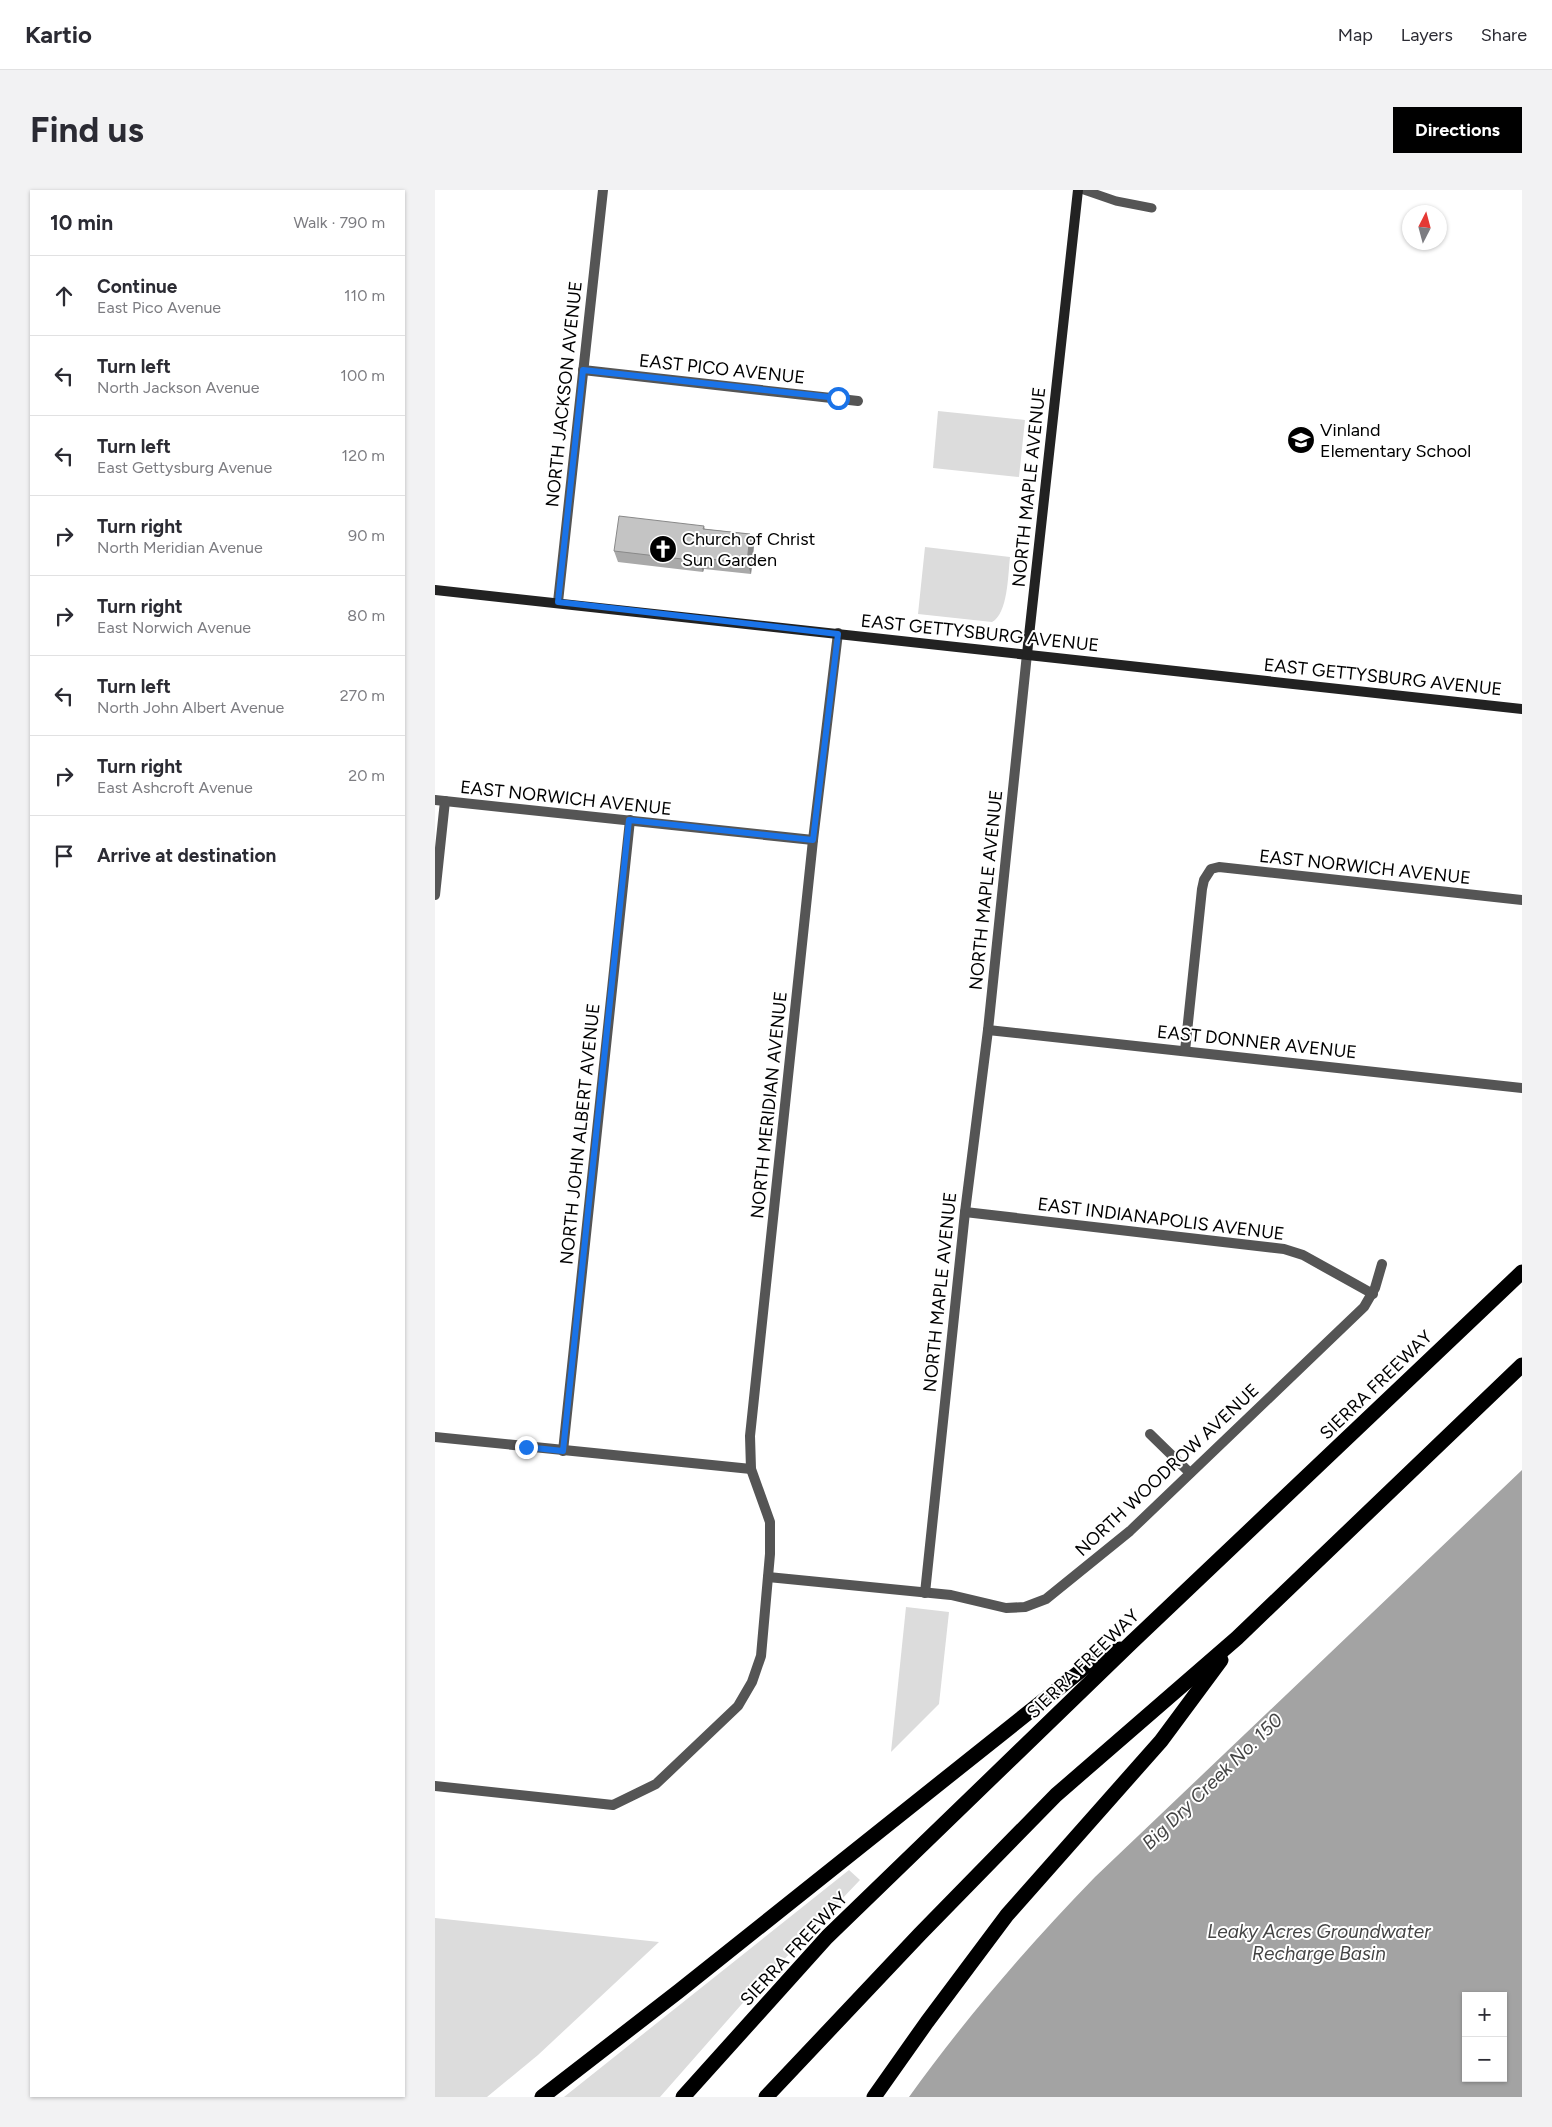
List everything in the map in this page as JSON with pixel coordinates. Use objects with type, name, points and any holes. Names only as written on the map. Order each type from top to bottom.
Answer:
[{"type":"highway","name":"SIERRA FREEWAY","points":[[683,2097],[827,1937],[1132,1642],[1522,1272]]},
{"type":"highway","points":[[767,2097],[920,1934],[1056,1795],[1237,1638],[1522,1365]]},
{"type":"highway","points":[[874,2097],[1007,1915],[1161,1741],[1237,1638]]},
{"type":"highway","points":[[542,2097],[695,1979],[1088,1664],[1132,1642]]},
{"type":"street","name":"NORTH JACKSON AVENUE","points":[[558,602],[603,190]]},
{"type":"street","name":"NORTH MAPLE AVENUE","points":[[925,1593],[965,1212],[988,1030],[1078,190]]},
{"type":"street","name":"EAST PICO AVENUE","points":[[583,370],[858,401]]},
{"type":"street","name":"EAST GETTYSBURG AVENUE","points":[[435,590],[1522,708]]},
{"type":"street","name":"NORTH MERIDIAN AVENUE","points":[[435,1786],[613,1805],[656,1784],[738,1706],[752,1682],[761,1656],[768,1577],[770,1522],[751,1470],[750,1436],[813,840],[838,634]]},
{"type":"street","name":"EAST NORWICH AVENUE","points":[[440,800],[813,840]]},
{"type":"street","points":[[435,895],[440,800]]},
{"type":"street","name":"NORTH JOHN ALBERT AVENUE","points":[[563,1451],[629,820]]},
{"type":"street","name":"EAST NORWICH AVENUE","points":[[1185,1051],[1202,890],[1207,873],[1211,869],[1219,867],[1522,900]]},
{"type":"street","name":"EAST DONNER AVENUE","points":[[988,1030],[1522,1088]]},
{"type":"street","name":"EAST INDIANAPOLIS AVENUE","points":[[965,1212],[1284,1249],[1303,1254],[1373,1294]]},
{"type":"street","name":"NORTH WOODROW AVENUE","points":[[768,1577],[958,1597],[1007,1608],[1025,1607],[1041,1601],[1057,1591],[1130,1531],[1365,1307],[1373,1294],[1382,1264]]},
{"type":"street","points":[[1150,1434],[1190,1474]]},
{"type":"street","points":[[435,1437],[751,1470]]},
{"type":"lane","points":[[1084,190],[1116,201],[1152,208]]},
{"type":"shaded area","points":[[938,411],[1025,420],[1019,477],[933,468]]},
{"type":"shaded area","points":[[925,547],[1010,557],[1006,593],[997,618],[992,622],[918,614]]},
{"type":"shaded area","points":[[906,1607],[949,1612],[939,1704],[891,1752]]},
{"type":"shaded area","points":[[849,1870],[860,1880],[748,1997],[660,2097],[564,2097]]},
{"type":"shaded area","points":[[435,1918],[659,1942],[538,2055],[487,2097],[435,2097]]},
{"type":"water","name":"Leaky Acres Groundwater Recharge Basin","points":[[1522,1470],[1522,2097],[909,2097],[952,2039],[1046,1930],[1095,1877]]},
{"type":"building","points":[[619,516],[704,526],[703,529],[750,534],[747,563],[700,558],[699,561],[614,551]]},
{"type":"place","name":"Vinland Elementary School","points":[[1301,440]]},
{"type":"place","name":"Church of Christ Sun Garden","points":[[663,549]]},
{"type":"route","points":[[526,1447],[563,1451],[629,820],[813,840],[838,634],[558,602],[583,370],[838,398]]},
{"type":"water label","name":"Big Dry Creek No. 150","points":[[1212,1781]]}]
